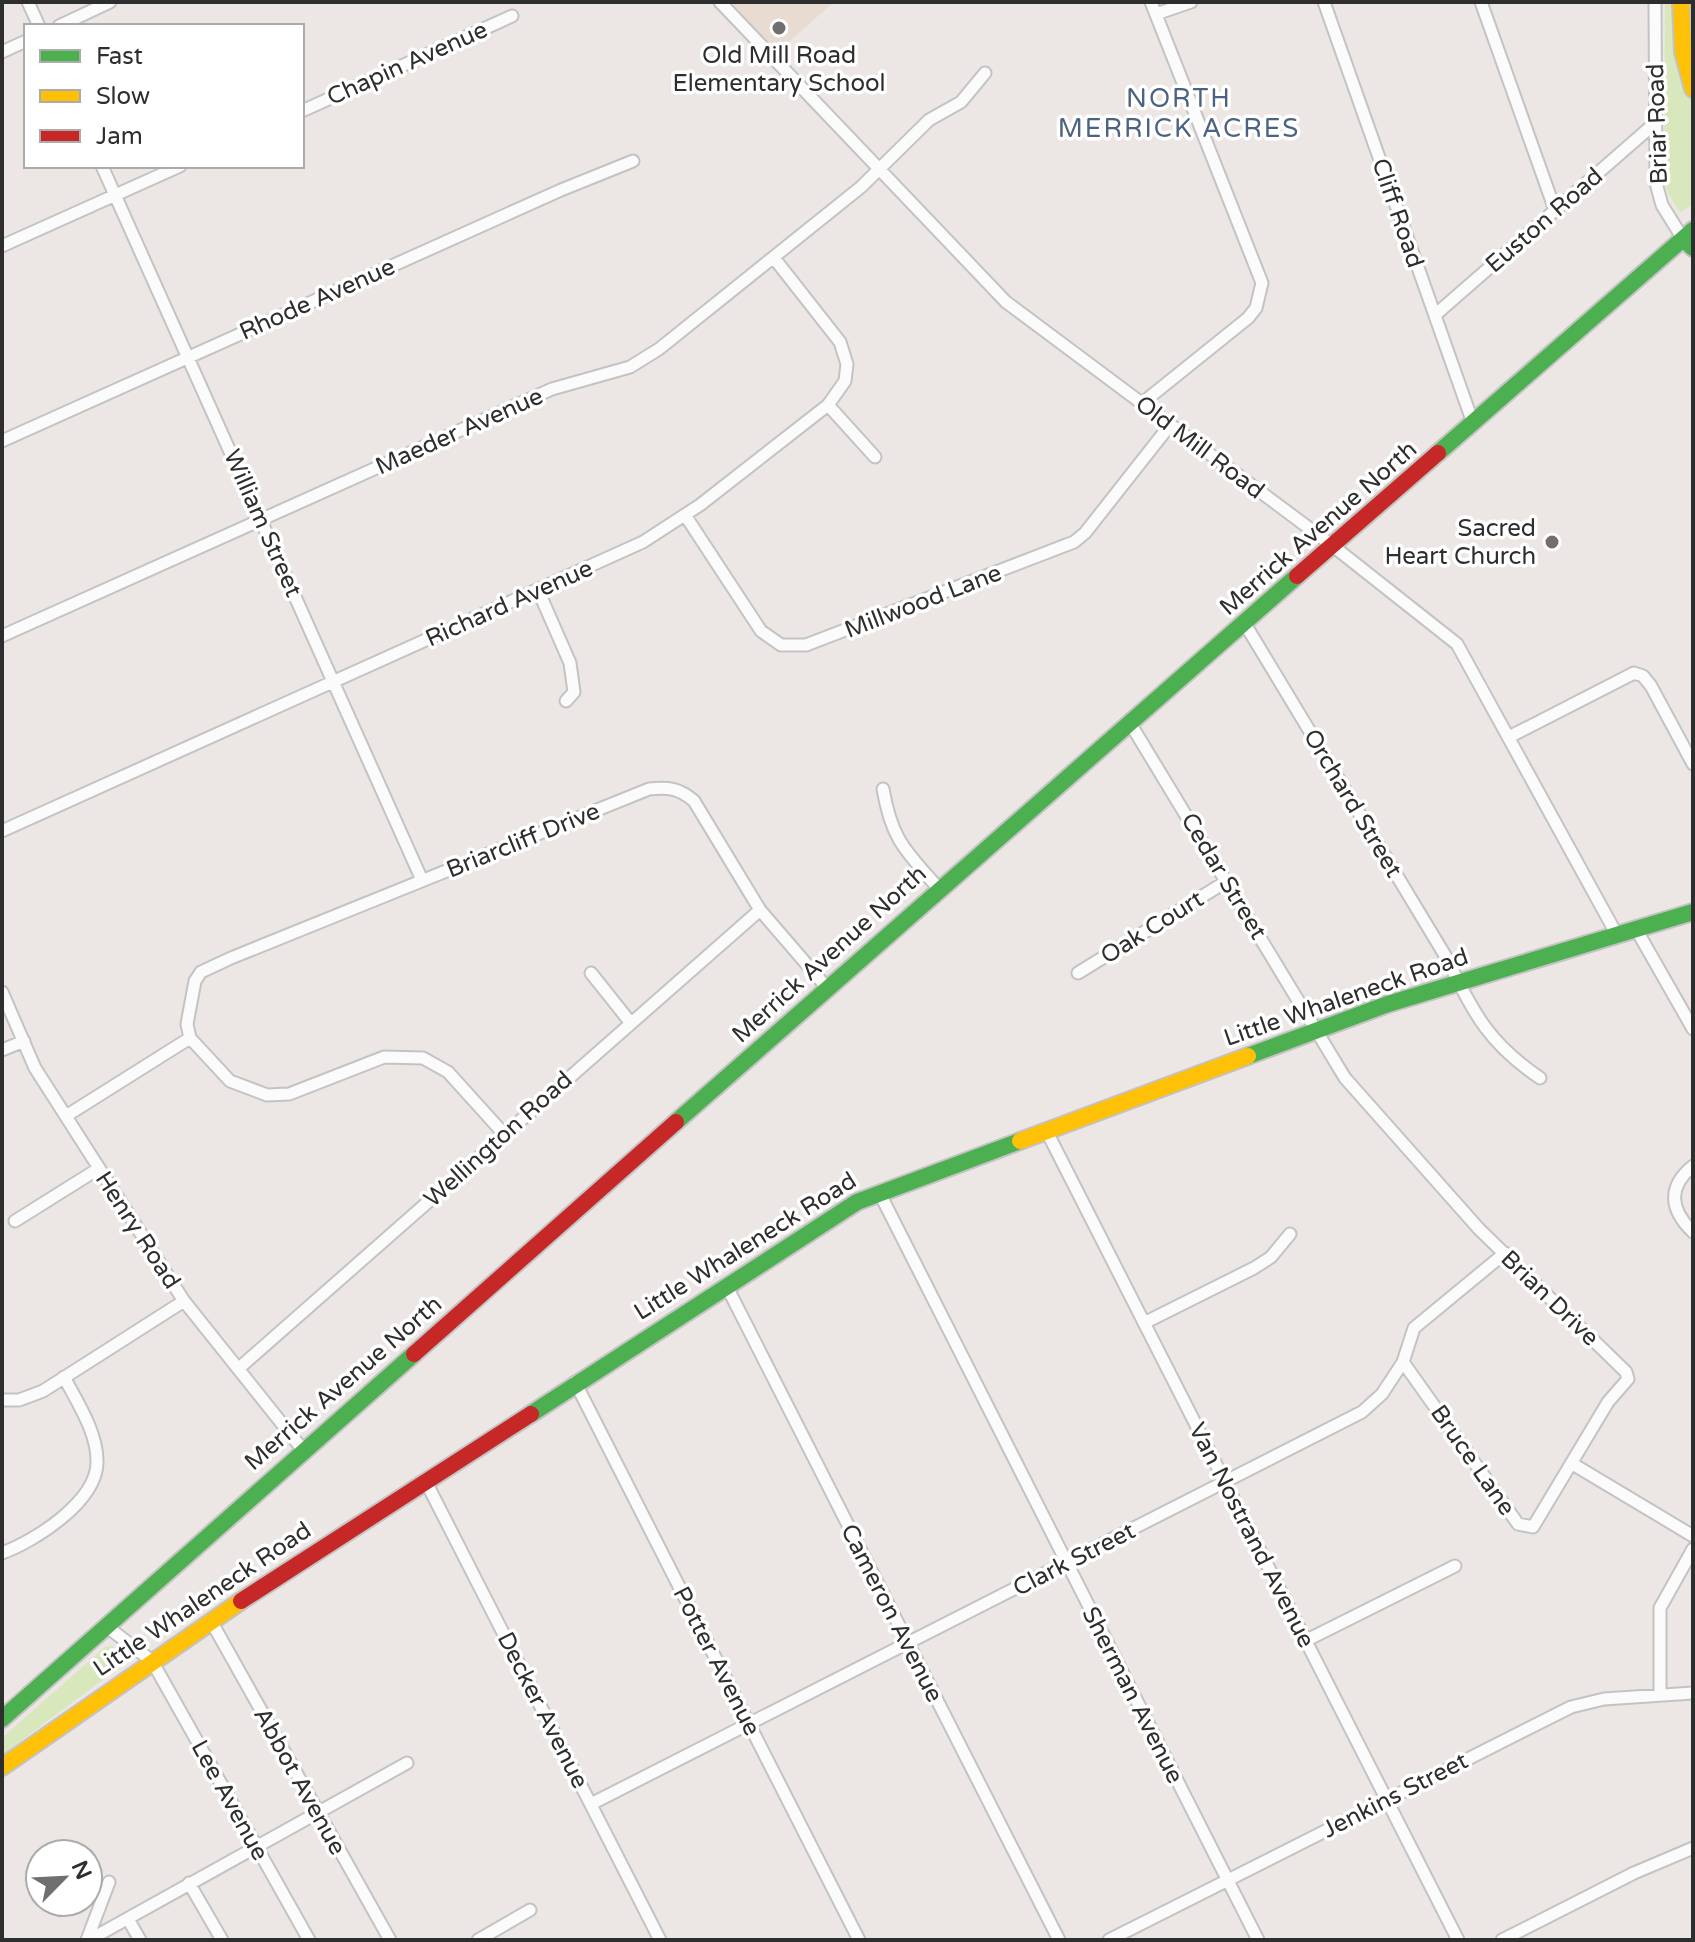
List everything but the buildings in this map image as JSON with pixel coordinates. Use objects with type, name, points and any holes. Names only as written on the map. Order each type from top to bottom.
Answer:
[{"type":"main road","points":[[1681,2],[1683,52],[1693,89]]},
{"type":"main road","name":"Merrick Avenue North","points":[[2,1719],[939,889],[1473,423],[1690,239]]},
{"type":"main road","name":"Little Whaleneck Road","points":[[2,1767],[211,1621],[575,1382],[857,1202],[1317,1030],[1693,912]]},
{"type":"street","points":[[28,2],[38,24]]},
{"type":"street","points":[[63,24],[110,2]]},
{"type":"street","name":"Old Mill Road","points":[[720,2],[1006,302],[1333,546],[1457,644],[1617,935]]},
{"type":"street","points":[[1141,404],[1248,318],[1256,308],[1262,283],[1151,2]]},
{"type":"street","points":[[1156,14],[1191,2]]},
{"type":"street","name":"Cliff Road","points":[[1324,2],[1473,423]]},
{"type":"street","points":[[1481,2],[1555,210]]},
{"type":"street","name":"Briar Road","points":[[1655,2],[1654,124],[1659,194],[1667,216],[1690,239]]},
{"type":"street","name":"Chapin Avenue","points":[[304,110],[512,16]]},
{"type":"street","points":[[2,52],[24,42]]},
{"type":"street","name":"Maeder Avenue","points":[[2,636],[552,389],[630,367],[659,349],[774,258],[878,169],[929,120],[961,102],[985,73]]},
{"type":"street","name":"Euston Road","points":[[1435,315],[1654,124]]},
{"type":"street","name":"Rhode Avenue","points":[[2,441],[561,190],[633,161]]},
{"type":"street","name":"William Street","points":[[103,168],[422,880]]},
{"type":"street","points":[[2,246],[176,168]]},
{"type":"street","name":"Richard Avenue","points":[[2,831],[643,542],[685,515],[828,405],[845,381],[847,364],[844,350],[774,258]]},
{"type":"street","points":[[828,405],[875,457]]},
{"type":"street","name":"Millwood Lane","points":[[685,515],[761,631],[781,645],[806,645],[1074,542],[1085,533],[1170,425]]},
{"type":"street","points":[[538,590],[574,673],[574,692],[566,701]]},
{"type":"street","name":"Orchard Street","points":[[1245,624],[1484,1029],[1516,1061],[1540,1078]]},
{"type":"street","points":[[1509,737],[1634,673],[1643,676],[1651,686],[1693,764]]},
{"type":"street","name":"Cedar Street","points":[[1130,723],[1317,1030]]},
{"type":"street","name":"Briarcliff Drive","points":[[190,1038],[187,1024],[190,1002],[201,972],[649,789],[682,791],[694,801],[760,910],[828,989]]},
{"type":"street","points":[[883,789],[889,824],[896,840],[939,889]]},
{"type":"street","name":"Oak Court","points":[[1078,973],[1227,881]]},
{"type":"street","name":"Wellington Road","points":[[238,1369],[760,910]]},
{"type":"street","points":[[1636,929],[1693,1029]]},
{"type":"street","points":[[591,973],[630,1022]]},
{"type":"street","name":"Henry Road","points":[[2,992],[35,1068],[184,1301],[303,1450]]},
{"type":"street","name":"Brian Drive","points":[[1317,1030],[1345,1078],[1505,1253],[1626,1372],[1628,1379],[1608,1402],[1571,1463]]},
{"type":"street","points":[[66,1116],[190,1038],[230,1081],[267,1095],[289,1094],[384,1057],[423,1058],[448,1072],[504,1134]]},
{"type":"street","points":[[2,1050],[24,1041]]},
{"type":"street","name":"Van Nostrand Avenue","points":[[1046,1130],[1458,1940]]},
{"type":"street","points":[[1693,1166],[1682,1175],[1673,1198],[1675,1209],[1693,1232]]},
{"type":"street","points":[[15,1221],[98,1169]]},
{"type":"street","name":"Sherman Avenue","points":[[879,1192],[1258,1940]]},
{"type":"street","points":[[1144,1323],[1254,1268],[1271,1257],[1290,1234]]},
{"type":"street","name":"Clark Street","points":[[591,1804],[1362,1412],[1382,1394],[1403,1362],[1414,1328],[1505,1253]]},
{"type":"street","name":"Cameron Avenue","points":[[726,1285],[1059,1940]]},
{"type":"street","points":[[2,1400],[19,1400],[43,1391],[184,1301]]},
{"type":"street","name":"Bruce Lane","points":[[1403,1362],[1518,1524],[1533,1527],[1571,1463]]},
{"type":"street","points":[[2,1553],[36,1537],[55,1523],[85,1495],[92,1482],[97,1464],[94,1442],[64,1377]]},
{"type":"street","name":"Potter Avenue","points":[[575,1382],[859,1940]]},
{"type":"street","points":[[1571,1463],[1693,1536]]},
{"type":"street","name":"Decker Avenue","points":[[425,1480],[660,1940]]},
{"type":"street","points":[[1660,1695],[1660,1608],[1693,1549]]},
{"type":"street","points":[[1305,1641],[1455,1566]]},
{"type":"street","name":"Abbot Avenue","points":[[211,1621],[390,1940]]},
{"type":"street","points":[[106,1626],[152,1661]]},
{"type":"street","name":"Lee Avenue","points":[[152,1661],[309,1940]]},
{"type":"street","name":"Jenkins Street","points":[[1109,1940],[1571,1707],[1604,1699],[1693,1693]]},
{"type":"street","points":[[88,1940],[407,1763]]},
{"type":"street","points":[[1502,1940],[1666,1858],[1693,1848]]},
{"type":"street","points":[[88,1940],[109,1882]]},
{"type":"street","points":[[189,1883],[222,1940]]},
{"type":"street","points":[[478,1940],[530,1910]]},
{"type":"street","points":[[128,1919],[140,1940]]},
{"type":"shaded area","name":"Old Mill Road Elementary School","points":[[730,2],[834,2],[776,53]]},
{"type":"green space","points":[[1665,2],[1674,2],[1682,80],[1693,102],[1693,205],[1680,212],[1667,192],[1664,167]]},
{"type":"green space","points":[[112,1646],[120,1651],[125,1663],[2,1755],[2,1738],[105,1647]]},
{"type":"traffic: fast","points":[[1438,453],[1693,230]]},
{"type":"traffic: fast","points":[[1683,239],[1693,248]]},
{"type":"traffic: fast","points":[[676,1122],[1297,576]]},
{"type":"traffic: fast","points":[[1248,1056],[1388,1004],[1693,912]]},
{"type":"traffic: fast","points":[[531,1414],[857,1202],[1020,1141]]},
{"type":"traffic: fast","points":[[2,1719],[414,1354]]},
{"type":"traffic: slow","points":[[1681,2],[1683,52],[1693,89]]},
{"type":"traffic: slow","points":[[1020,1141],[1248,1056]]},
{"type":"traffic: slow","points":[[2,1767],[241,1601]]},
{"type":"traffic: jam","points":[[1297,576],[1438,453]]},
{"type":"traffic: jam","points":[[414,1354],[676,1122]]},
{"type":"traffic: jam","points":[[241,1601],[531,1414]]},
{"type":"place","name":"Old Mill Road Elementary School","points":[[779,28]]},
{"type":"place","name":"Sacred Heart Church","points":[[1552,542]]},
{"type":"district","name":"NORTH MERRICK ACRES","points":[[1179,113]]}]
